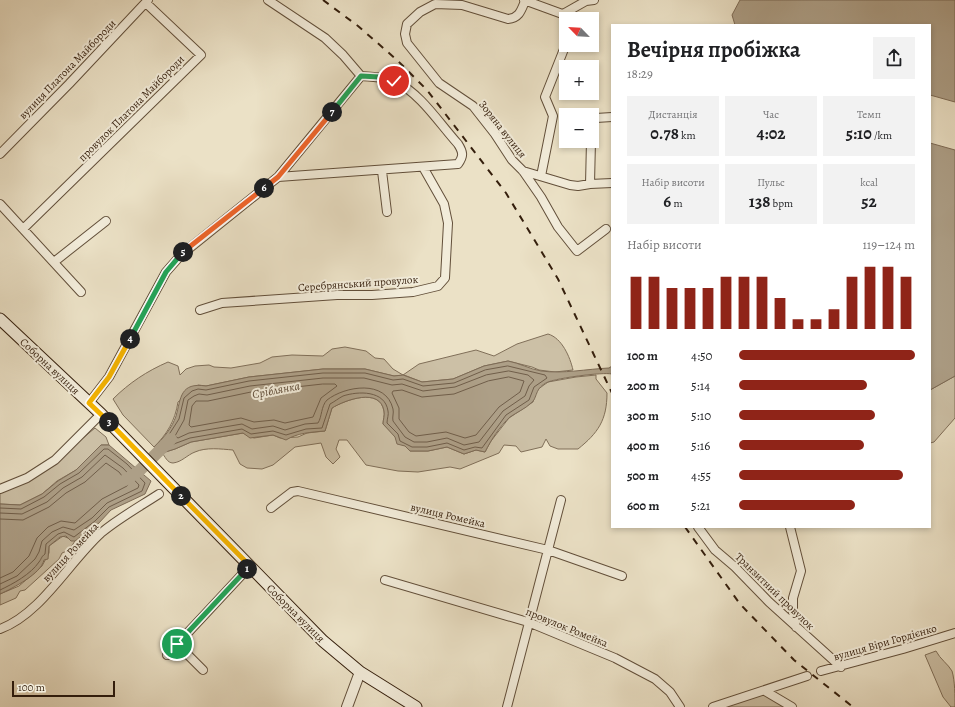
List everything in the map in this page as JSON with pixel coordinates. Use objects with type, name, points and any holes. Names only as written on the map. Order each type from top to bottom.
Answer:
[{"type":"main road","name":"Соборна вулиця","points":[[0,319],[101,414],[323,641],[360,672],[416,707]]},
{"type":"street","points":[[268,0],[325,38],[343,55],[361,76],[379,77],[394,81],[412,92],[458,144],[463,152],[462,159],[458,164],[424,168],[278,177]]},
{"type":"street","points":[[524,0],[559,13]]},
{"type":"street","name":"Зоряна вулиця","points":[[524,0],[520,14],[514,18],[508,19],[462,5],[435,4],[420,12],[407,24],[404,34],[407,43],[439,83],[473,106],[495,134],[512,160],[523,171],[541,197],[558,228],[577,251],[606,228]]},
{"type":"street","points":[[567,12],[586,1],[594,0]]},
{"type":"street","name":"вулиця Платона Майбороди","points":[[0,154],[70,84],[147,1]]},
{"type":"street","name":"провулок Платона Майбороди","points":[[23,229],[201,55],[147,1]]},
{"type":"street","name":"Зоряна вулиця","points":[[540,176],[553,116],[545,97],[563,52]]},
{"type":"street","points":[[89,403],[109,377],[166,272],[181,254],[278,177],[361,76]]},
{"type":"street","points":[[599,118],[611,117]]},
{"type":"street","points":[[590,184],[591,148]]},
{"type":"street","name":"Серебрянський провулок","points":[[200,310],[222,304],[413,292],[438,286],[445,278],[448,223],[444,204],[424,168]]},
{"type":"street","points":[[382,171],[386,212]]},
{"type":"street","name":"Зоряна вулиця","points":[[523,171],[570,185],[578,186],[611,183]]},
{"type":"street","points":[[0,204],[81,292]]},
{"type":"street","points":[[54,262],[106,221]]},
{"type":"street","points":[[0,489],[27,478],[55,460],[101,414]]},
{"type":"street","name":"вулиця Ромейка","points":[[271,508],[292,492],[298,491],[548,550],[622,576]]},
{"type":"street","name":"вулиця Ромейка","points":[[0,629],[8,626],[27,612],[58,581],[100,534],[121,517],[159,494]]},
{"type":"street","points":[[506,707],[561,500]]},
{"type":"street","name":"Транзитний провулок","points":[[699,528],[715,550],[735,567],[796,627],[841,667]]},
{"type":"street","points":[[790,528],[801,571],[793,598],[793,612],[796,627]]},
{"type":"street","points":[[167,655],[250,566]]},
{"type":"street","name":"провулок Ромейка","points":[[385,580],[528,622],[615,658],[655,679],[674,698],[680,707]]},
{"type":"street","name":"вулиця Віри Гордієнко","points":[[821,671],[841,667],[955,633]]},
{"type":"street","points":[[177,644],[203,670]]},
{"type":"street","points":[[347,707],[360,672]]},
{"type":"street","points":[[713,707],[807,676]]},
{"type":"street","points":[[765,691],[792,707]]},
{"type":"street","points":[[674,698],[675,707]]},
{"type":"shaded area","points":[[548,334],[557,339],[565,349],[573,370],[555,372],[539,370],[508,361],[484,366],[453,379],[422,382],[404,375],[394,376],[365,369],[323,369],[249,377],[206,386],[198,385],[178,402],[170,427],[154,447],[123,415],[113,399],[139,378],[168,362],[178,366],[180,375],[186,369],[195,366],[209,365],[214,367],[231,368],[260,363],[272,357],[292,355],[323,356],[332,349],[345,347],[366,351],[375,358],[384,359],[393,369],[403,375],[419,364],[476,350],[494,356],[517,344]]},
{"type":"shaded area","points":[[596,375],[596,379],[607,393],[607,403],[600,425],[591,437],[578,449],[558,449],[550,446],[546,439],[542,447],[521,452],[516,446],[504,445],[499,453],[460,469],[450,467],[418,472],[398,471],[366,465],[347,440],[339,440],[336,449],[340,457],[333,464],[326,457],[321,443],[295,447],[273,465],[262,469],[247,468],[240,464],[233,450],[199,450],[173,463],[168,461],[162,453],[191,442],[243,433],[254,438],[273,435],[280,438],[298,437],[307,433],[325,431],[332,408],[353,399],[369,397],[376,399],[381,404],[384,413],[383,424],[410,451],[428,451],[447,447],[464,454],[476,450],[485,452],[491,441],[509,418],[533,402],[537,390],[548,382]]},
{"type":"shaded area","points":[[955,376],[955,418],[934,442],[931,443],[931,389]]},
{"type":"shaded area","points":[[95,428],[106,437],[109,445],[101,445],[76,470],[57,481],[42,494],[20,505],[0,504],[0,491],[71,448]]},
{"type":"shaded area","points":[[63,536],[75,541],[69,550],[62,553],[59,559],[25,590],[20,591],[16,598],[0,605],[0,594],[19,586],[42,566],[49,553],[49,546]]},
{"type":"shaded area","points":[[936,651],[952,671],[955,707],[951,707],[943,697],[925,655]]},
{"type":"shaded area","points":[[765,691],[792,707],[713,707]]},
{"type":"water","points":[[740,0],[955,0],[955,102],[931,95],[931,24],[735,24],[732,15]]},
{"type":"water","points":[[931,143],[955,150],[955,376],[931,389]]},
{"type":"water","points":[[508,361],[549,372],[566,372],[611,367],[611,374],[570,377],[553,380],[544,384],[538,390],[533,401],[510,417],[503,425],[485,452],[476,450],[464,454],[447,447],[428,451],[410,451],[405,446],[397,444],[395,437],[383,424],[384,413],[381,404],[376,399],[369,397],[353,399],[332,408],[325,431],[300,434],[286,440],[273,435],[250,438],[243,433],[191,442],[162,453],[154,447],[170,429],[176,416],[183,393],[191,386],[206,386],[249,377],[323,369],[365,369],[394,376],[403,375],[422,382],[453,379],[484,366]]},
{"type":"water","points":[[101,445],[109,445],[151,481],[145,494],[111,510],[98,524],[75,541],[71,541],[66,536],[60,537],[49,546],[48,559],[44,560],[38,570],[26,580],[0,594],[0,504],[20,505],[42,494],[58,481],[76,470]]},
{"type":"waterway","name":"Сріблянка","points":[[125,480],[138,472],[171,439]]},
{"type":"railway","points":[[323,0],[358,26],[397,60],[427,90],[506,193],[558,279],[611,391]]},
{"type":"railway","points":[[686,528],[740,604],[794,660],[853,707]]},
{"type":"route","points":[[177,644],[250,566],[89,403],[109,377],[166,272],[181,254],[278,177],[361,76],[379,77],[394,81]]}]
